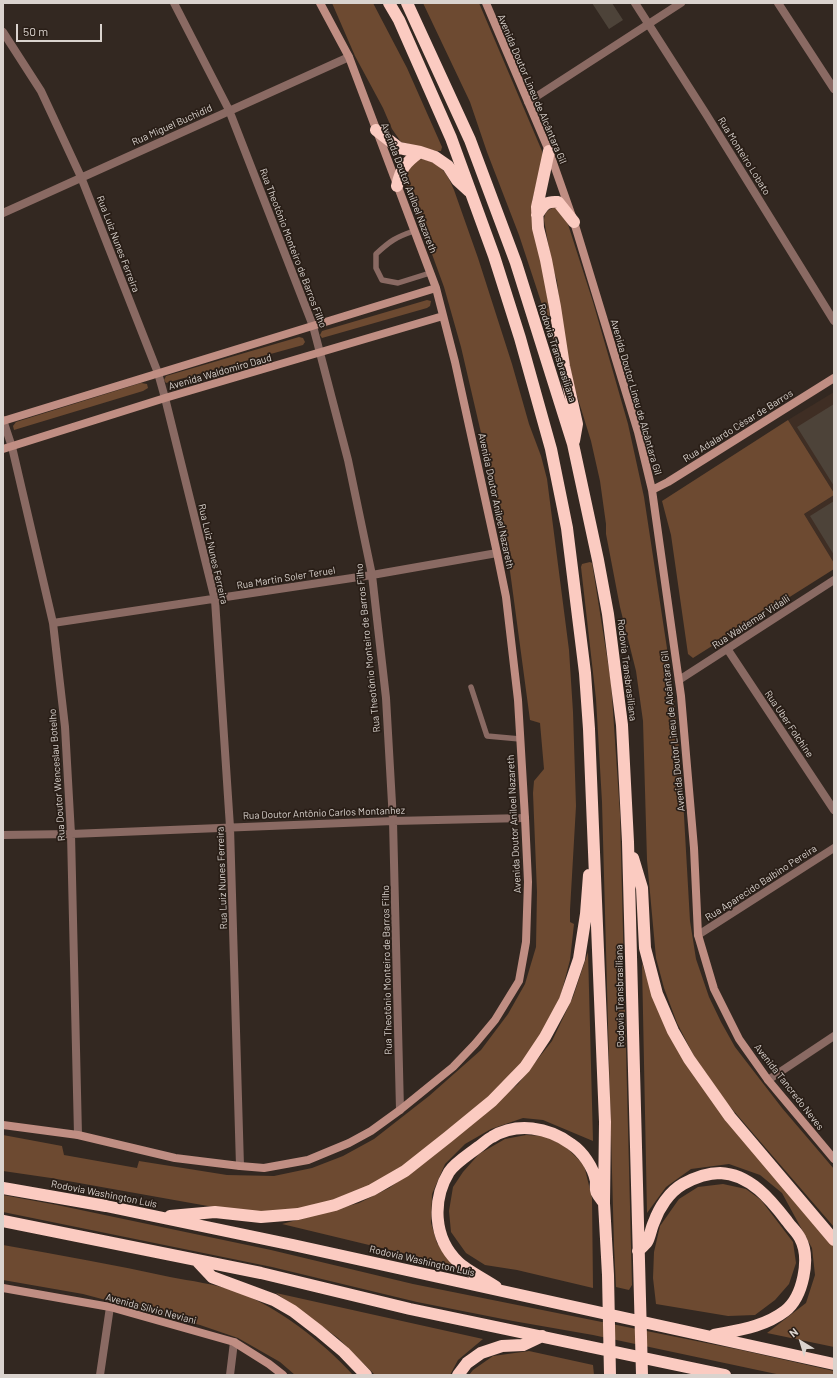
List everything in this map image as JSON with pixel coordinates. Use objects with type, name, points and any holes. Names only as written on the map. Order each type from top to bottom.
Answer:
[{"type":"highway","name":"Rodovia Transbrasiliana","points":[[389,3],[399,20],[451,138],[494,256],[520,338],[551,449],[567,528],[586,673],[589,729],[606,1122],[604,1203],[608,1275],[610,1375]]},
{"type":"highway","name":"Rodovia Transbrasiliana","points":[[407,3],[470,140],[516,263],[573,444],[608,614],[622,725],[628,842],[642,1375]]},
{"type":"highway","points":[[376,130],[399,148],[420,152],[435,157],[448,166],[457,180],[471,193]]},
{"type":"highway","points":[[548,151],[537,207],[538,228],[546,260],[564,366],[577,424],[573,444]]},
{"type":"highway","points":[[397,186],[400,175],[407,161],[420,152]]},
{"type":"highway","points":[[537,215],[545,204],[558,202],[574,222]]},
{"type":"highway","points":[[628,842],[642,888],[645,948],[657,994],[673,1031],[689,1060],[730,1116],[834,1240]]},
{"type":"highway","points":[[155,1217],[215,1212],[260,1216],[298,1214],[335,1204],[372,1190],[404,1171],[448,1137],[492,1101],[525,1067],[545,1037],[565,1000],[579,959],[586,914],[588,878],[594,858]]},
{"type":"highway","points":[[504,1292],[458,1262],[446,1246],[439,1229],[437,1209],[441,1190],[450,1171],[492,1137],[510,1129],[530,1127],[553,1132],[572,1144],[587,1160],[596,1181],[596,1192],[604,1203]]},
{"type":"highway","points":[[638,1251],[647,1242],[654,1222],[664,1202],[681,1185],[701,1176],[721,1173],[738,1177],[756,1187],[773,1202],[801,1239],[805,1257],[804,1277],[798,1295],[786,1310],[765,1323],[710,1336]]},
{"type":"highway","name":"Rodovia Washington Luís","points":[[3,1188],[50,1195],[293,1245],[834,1364]]},
{"type":"highway","points":[[3,1221],[197,1261],[260,1272],[410,1309],[725,1375]]},
{"type":"highway","points":[[197,1261],[212,1276],[267,1298],[292,1311],[344,1352],[366,1375]]},
{"type":"highway","points":[[458,1375],[467,1363],[481,1352],[502,1346],[523,1345],[542,1336]]},
{"type":"main road","name":"Avenida Doutor Aniloel Nazareth","points":[[3,1125],[78,1135],[174,1158],[240,1166],[264,1168],[308,1160],[349,1143],[371,1131],[400,1110],[453,1067],[475,1044],[494,1020],[519,981],[526,942],[528,882],[518,700],[506,597],[455,362],[436,288],[350,57],[320,3]]},
{"type":"main road","name":"Avenida Doutor Lineu de Alcântara Gil","points":[[486,3],[548,151],[574,222],[638,432],[652,490],[679,680],[694,848],[698,935]]},
{"type":"main road","name":"Avenida Waldomiro Daud","points":[[3,421],[436,288]]},
{"type":"main road","name":"Avenida Waldomiro Daud","points":[[3,449],[165,398],[443,316]]},
{"type":"main road","name":"Rua Adalardo César de Barros","points":[[652,490],[668,482],[834,378]]},
{"type":"main road","name":"Avenida Tancredo Neves","points":[[698,935],[714,989],[739,1039],[768,1080],[834,1160]]},
{"type":"main road","name":"Avenida Sílvio Neviani","points":[[3,1288],[110,1307],[234,1342],[269,1364],[283,1375]]},
{"type":"street","name":"Rua Theotônio Monteiro de Barros Filho","points":[[174,3],[229,110],[313,326],[348,460],[372,575],[386,698],[393,821],[400,1110]]},
{"type":"street","name":"Rua Monteiro Lobato","points":[[635,3],[706,114],[834,321]]},
{"type":"street","points":[[528,102],[681,3]]},
{"type":"street","points":[[778,3],[834,89]]},
{"type":"street","name":"Rua Luiz Nunes Ferreira","points":[[3,32],[41,91],[81,177],[158,373],[214,600],[230,827],[240,1166]]},
{"type":"street","name":"Rua Miguel Buchidid","points":[[3,212],[350,57]]},
{"type":"street","name":"Rua Doutor Wenceslau Botelho","points":[[3,421],[12,447],[53,623],[65,727],[71,834],[78,1135]]},
{"type":"street","name":"Rua Martin Soler Teruel","points":[[53,623],[214,600],[372,575],[497,553]]},
{"type":"street","name":"Rua Waldemar Vidalli","points":[[679,680],[728,650],[834,580]]},
{"type":"street","name":"Rua Uber Folchine","points":[[728,650],[834,810]]},
{"type":"street","name":"Rua Doutor Antônio Carlos Montanhez","points":[[3,835],[71,834],[393,821],[525,818]]},
{"type":"street","name":"Rua Aparecido Balbino Pereira","points":[[698,935],[834,848]]},
{"type":"street","points":[[768,1080],[834,1036]]},
{"type":"street","points":[[100,1375],[110,1307]]},
{"type":"street","points":[[230,1375],[234,1342]]},
{"type":"lane","points":[[414,231],[396,237],[376,254],[376,268],[382,280],[398,282],[430,273]]},
{"type":"lane","points":[[471,688],[487,736],[520,740]]},
{"type":"shaded area","points":[[332,3],[373,3],[407,68],[442,147],[441,151],[401,142],[392,129],[383,108],[355,56]]},
{"type":"shaded area","points":[[423,3],[479,3],[542,151],[543,157],[532,201],[532,214],[546,287],[551,324],[548,323],[519,235],[487,152],[470,102]]},
{"type":"shaded area","points":[[422,159],[434,163],[442,169],[449,178],[454,190],[478,258],[547,479],[569,650],[573,712],[576,806],[570,910],[570,922],[574,924],[570,960],[560,998],[544,1031],[523,1061],[491,1095],[436,1144],[371,1188],[333,1202],[300,1209],[247,1213],[51,1178],[3,1171],[3,1135],[62,1146],[64,1155],[137,1168],[139,1161],[227,1175],[274,1176],[312,1168],[343,1156],[374,1139],[429,1096],[481,1050],[508,1014],[525,984],[536,947],[537,892],[533,793],[534,781],[544,769],[540,723],[530,720],[510,571],[495,493],[461,347],[444,287],[406,183],[406,173],[414,161]]},
{"type":"shaded area","points":[[555,207],[565,215],[593,302],[628,424],[644,497],[673,688],[682,781],[690,921],[696,959],[709,997],[735,1047],[782,1108],[834,1169],[834,1227],[726,1102],[694,1056],[677,1023],[664,988],[656,958],[647,860],[643,721],[636,671],[620,607],[606,534],[600,481],[591,441],[574,386],[563,332],[557,281],[552,265],[544,220],[547,211]]},
{"type":"shaded area","points":[[427,300],[431,301],[430,306],[427,308],[322,338],[320,335],[322,331]]},
{"type":"shaded area","points":[[299,337],[303,338],[305,342],[303,345],[166,383],[164,380],[166,376]]},
{"type":"shaded area","points":[[141,383],[147,384],[148,388],[143,391],[14,430],[13,426],[16,422]]},
{"type":"shaded area","points":[[834,392],[834,493],[788,420]]},
{"type":"shaded area","points":[[788,420],[834,493],[834,495],[804,514],[834,563],[834,569],[693,658],[688,654],[671,535],[662,501]]},
{"type":"shaded area","points":[[834,495],[834,563],[804,514]]},
{"type":"shaded area","points":[[592,563],[611,682],[620,814],[632,1285],[629,1290],[616,1287],[602,802],[596,699],[581,567],[582,564]]},
{"type":"shaded area","points":[[588,952],[593,1141],[543,1120],[523,1118],[491,1129],[465,1144],[445,1164],[432,1194],[431,1223],[437,1243],[452,1265],[282,1224],[359,1203],[389,1188],[425,1162],[518,1084],[552,1041],[573,997]]},
{"type":"shaded area","points":[[642,963],[653,996],[674,1043],[797,1203],[834,1246],[834,1347],[767,1333],[806,1303],[815,1275],[812,1248],[782,1193],[760,1175],[729,1164],[691,1169],[666,1187],[647,1213]]},
{"type":"shaded area","points":[[526,1135],[544,1136],[565,1146],[584,1165],[592,1198],[593,1288],[517,1270],[485,1265],[466,1253],[451,1232],[449,1211],[453,1187],[463,1172],[479,1154],[505,1139]]},
{"type":"shaded area","points":[[723,1184],[746,1189],[761,1200],[793,1242],[796,1263],[789,1284],[775,1300],[755,1315],[728,1316],[656,1304],[653,1278],[654,1252],[660,1226],[679,1199],[698,1187]]},
{"type":"shaded area","points":[[3,1195],[271,1250],[413,1284],[741,1350],[834,1371],[834,1375],[781,1375],[593,1335],[417,1302],[272,1267],[3,1212]]},
{"type":"shaded area","points":[[3,1245],[129,1268],[219,1286],[235,1291],[283,1315],[328,1350],[353,1375],[295,1375],[280,1362],[238,1338],[200,1325],[83,1294],[3,1280]]},
{"type":"shaded area","points":[[276,1293],[483,1339],[458,1360],[450,1375],[375,1375],[338,1338]]},
{"type":"shaded area","points":[[529,1351],[593,1365],[594,1375],[469,1375],[473,1370],[493,1356]]},
{"type":"building","points":[[592,3],[612,3],[623,20],[609,29]]},
{"type":"building","points":[[834,404],[834,486],[797,427]]},
{"type":"building","points":[[834,501],[834,555],[810,516]]}]
